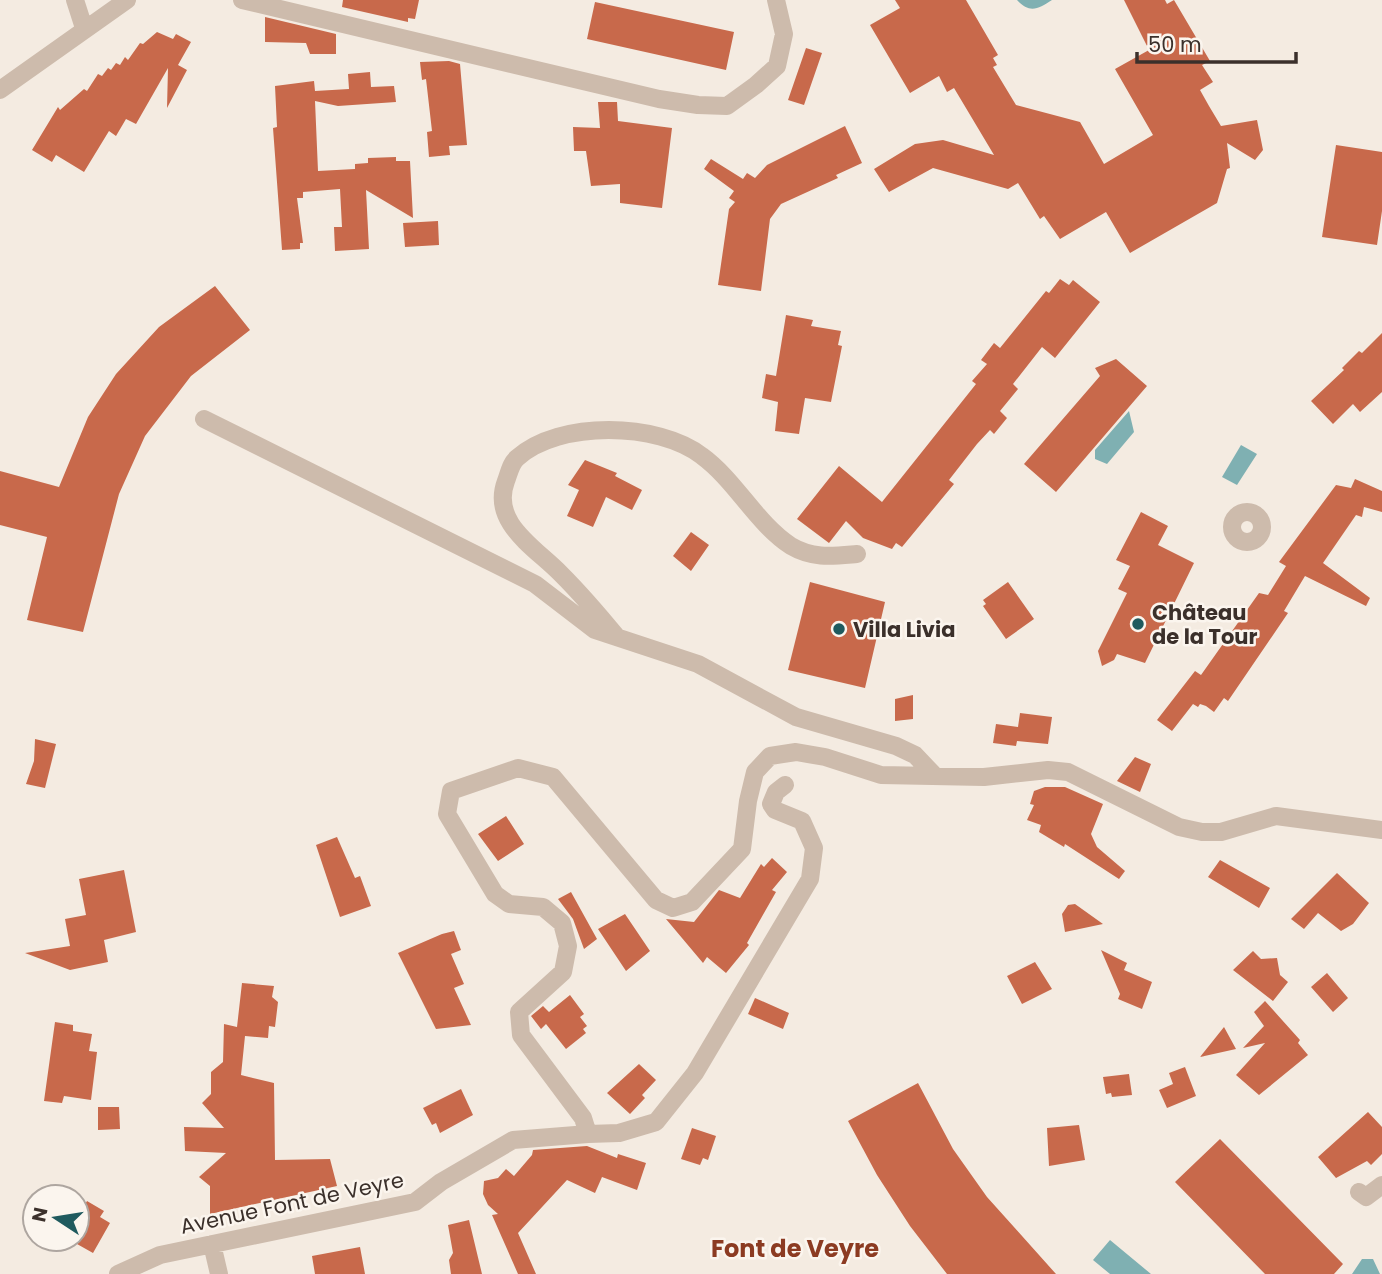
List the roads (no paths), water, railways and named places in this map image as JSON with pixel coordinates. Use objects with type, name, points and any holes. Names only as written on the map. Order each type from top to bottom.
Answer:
[{"type":"street","points":[[75,0],[84,28]]},
{"type":"street","points":[[0,90],[127,0]]},
{"type":"street","points":[[242,0],[698,106],[727,106],[777,66],[784,34],[776,0]]},
{"type":"street","points":[[204,419],[535,584],[595,630],[698,664],[796,717],[896,746],[915,755],[936,776]]},
{"type":"street","points":[[619,640],[584,598],[512,527],[503,507],[504,486],[514,460],[538,442],[576,432],[616,429],[657,436],[700,454],[748,501],[771,530],[792,546],[818,557],[857,554]]},
{"type":"street","points":[[588,1134],[583,1118],[521,1035],[519,1012],[563,972],[568,946],[562,923],[543,907],[509,904],[495,894],[447,814],[452,791],[518,768],[553,777],[656,900],[673,908],[692,902],[742,849],[755,772],[770,756],[796,752],[825,757],[881,775],[1068,772],[1179,827],[1202,832],[1220,832],[1276,816],[1382,830]]},
{"type":"street","name":"Avenue Font de Veyre","points":[[118,1274],[160,1255],[415,1202],[441,1182],[513,1140],[619,1133],[656,1122],[695,1073],[810,879],[814,848],[802,821],[775,810],[771,804],[776,792],[785,785]]},
{"type":"street","points":[[1359,1192],[1366,1197],[1382,1185]]},
{"type":"street","points":[[212,1244],[219,1274]]},
{"type":"water","points":[[1017,0],[1052,0],[1030,9]]},
{"type":"water","points":[[1129,411],[1134,432],[1107,464],[1095,459],[1095,450]]},
{"type":"water","points":[[1241,445],[1257,454],[1237,485],[1222,477]]},
{"type":"water","points":[[1110,1240],[1151,1274],[1110,1274],[1093,1260]]},
{"type":"water","points":[[1362,1259],[1373,1259],[1380,1274],[1352,1274]]},
{"type":"place","name":"Château de la Tour","points":[[1138,624]]},
{"type":"place","name":"Villa Livia","points":[[839,629]]},
{"type":"district","name":"Font de Veyre","points":[[795,1248]]}]
